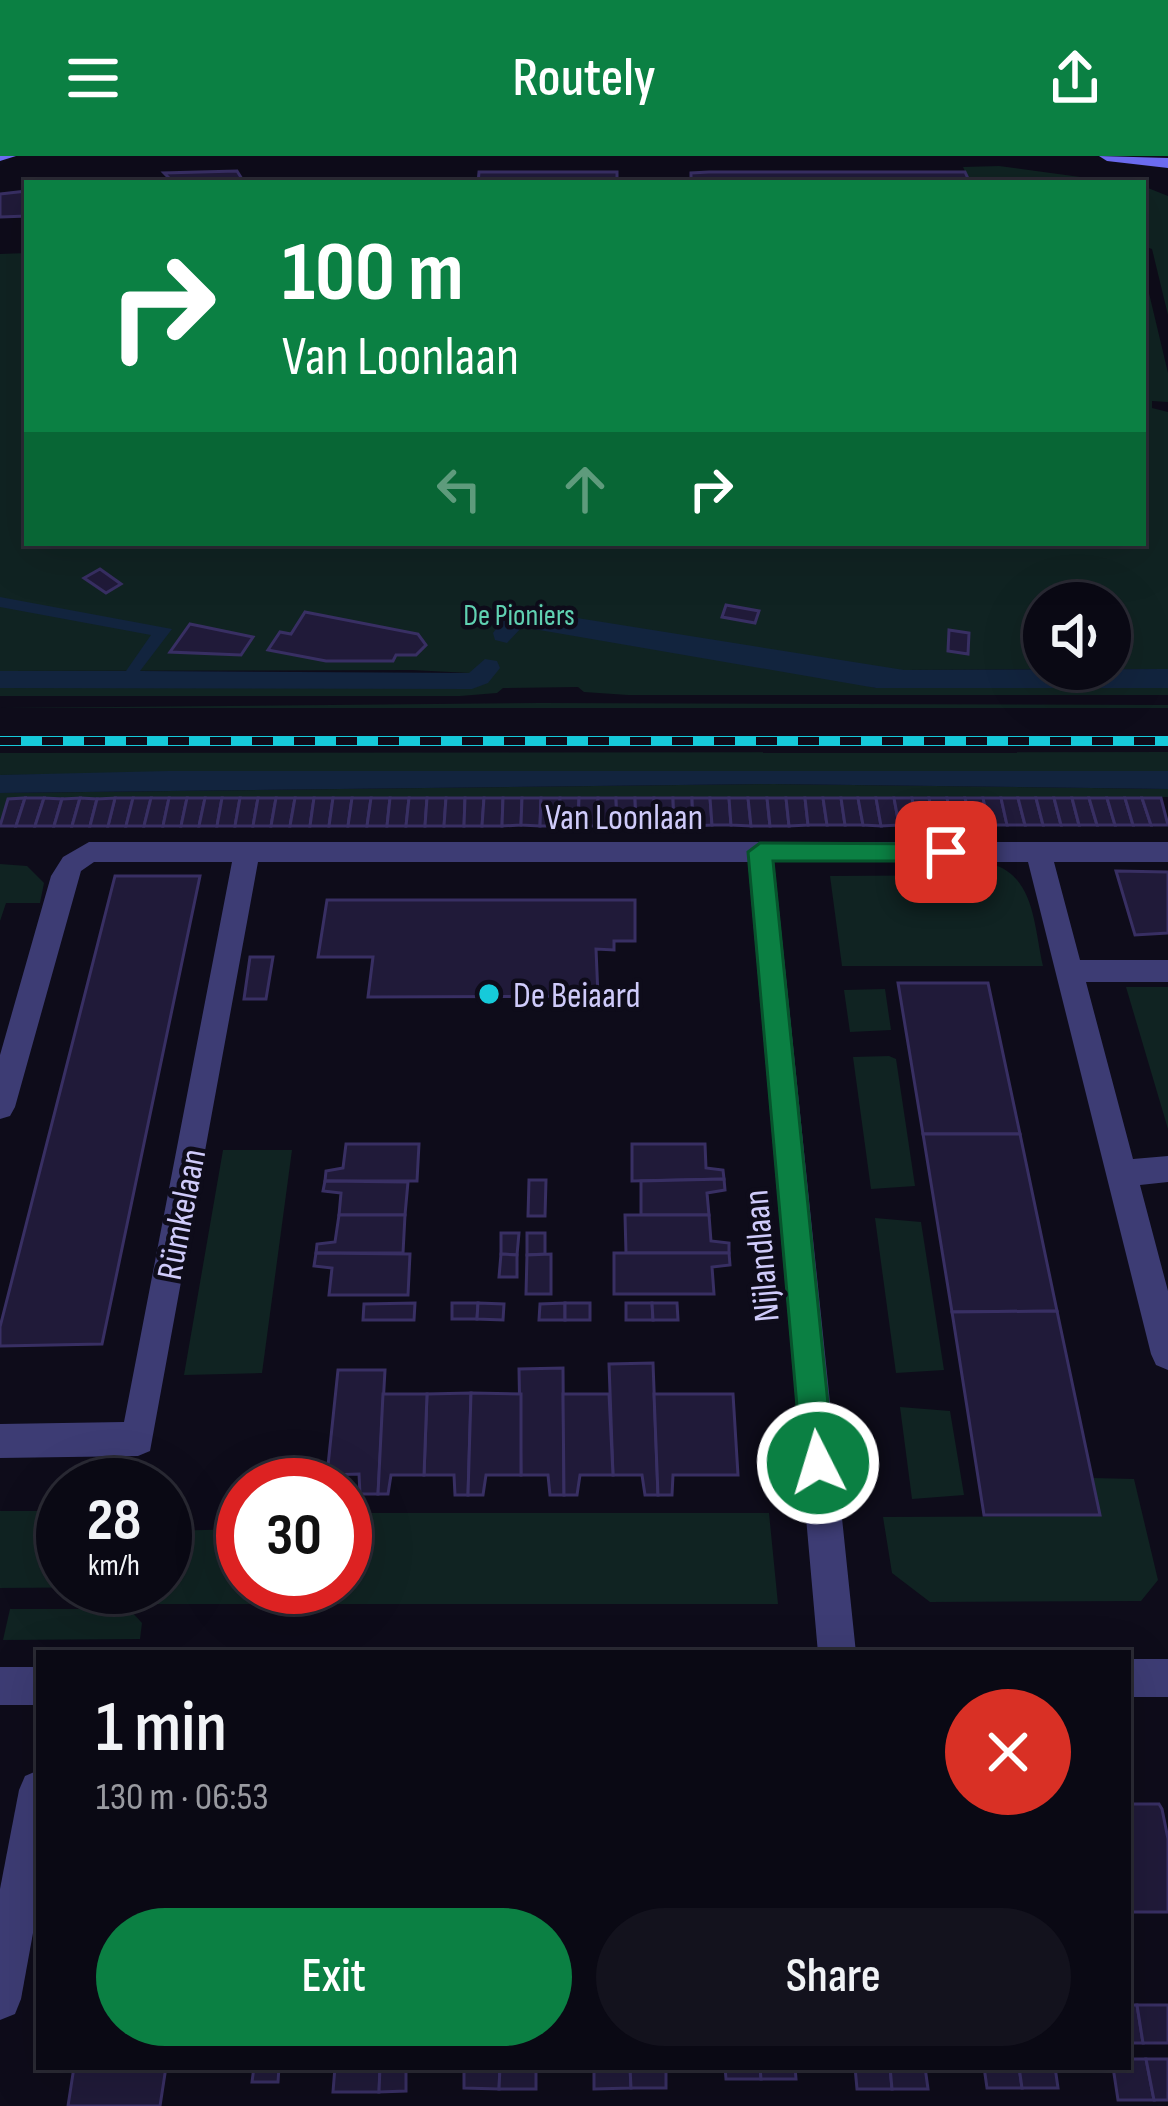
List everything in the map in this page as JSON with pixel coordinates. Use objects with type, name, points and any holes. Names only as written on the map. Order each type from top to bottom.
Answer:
[{"type":"street","points":[[1107,156],[1168,164]]},
{"type":"street","name":"Van Loonlaan","points":[[0,1107],[64,876],[89,852],[1168,852]]},
{"type":"street","name":"Rümkelaan","points":[[0,1441],[138,1439],[248,852]]},
{"type":"street","name":"Nijlandlaan","points":[[760,852],[837,1650]]},
{"type":"street","points":[[1039,853],[1168,1354]]},
{"type":"street","points":[[1070,971],[1168,970]]},
{"type":"street","points":[[1121,1173],[1168,1169]]},
{"type":"street","points":[[1131,1678],[1168,1678]]},
{"type":"street","points":[[0,1686],[36,1686]]},
{"type":"street","points":[[0,1999],[36,1806]]},
{"type":"green space","points":[[999,166],[1102,180],[969,180],[963,167]]},
{"type":"green space","points":[[1146,187],[1168,196],[1168,315],[1152,249],[1146,247]]},
{"type":"green space","name":"De Pioniers","points":[[24,253],[24,546],[1146,546],[1146,281],[1168,373],[1168,402],[1152,401],[1152,408],[1168,412],[1168,669],[1131,669],[1131,582],[1023,582],[1023,670],[904,670],[855,683],[876,688],[1168,688],[1168,695],[628,695],[584,692],[578,687],[503,688],[497,693],[460,696],[0,696],[0,688],[478,687],[469,673],[0,671],[0,254]]},
{"type":"green space","points":[[541,703],[1168,705],[1168,708],[0,708]]},
{"type":"green space","points":[[1168,752],[1168,771],[0,775],[0,753]]},
{"type":"green space","points":[[773,784],[1168,789],[1168,797],[8,798],[0,827],[0,793]]},
{"type":"green space","points":[[0,864],[27,866],[44,883],[40,903],[6,903],[0,921]]},
{"type":"green space","points":[[991,864],[1016,879],[1024,891],[1043,966],[842,966],[830,876],[992,875]]},
{"type":"green space","points":[[1126,987],[1168,987],[1168,1129]]},
{"type":"green space","points":[[885,989],[891,1030],[850,1032],[844,990]]},
{"type":"green space","points":[[853,1057],[896,1059],[915,1186],[871,1189]]},
{"type":"green space","points":[[223,1150],[292,1150],[262,1373],[184,1375]]},
{"type":"green space","points":[[875,1218],[921,1222],[944,1370],[896,1373]]},
{"type":"green space","points":[[900,1407],[950,1411],[964,1495],[912,1499]]},
{"type":"green space","points":[[1092,1478],[1134,1479],[1158,1580],[1141,1601],[930,1602],[892,1573],[883,1517],[1099,1516]]},
{"type":"green space","points":[[0,1511],[36,1511],[36,1588],[0,1588]]},
{"type":"green space","points":[[372,1513],[769,1513],[778,1604],[372,1604]]},
{"type":"green space","points":[[192,1530],[216,1530],[216,1604],[192,1604]]},
{"type":"green space","points":[[10,1609],[36,1609],[36,1614],[134,1614],[142,1623],[140,1639],[3,1640]]},
{"type":"water","points":[[0,597],[172,629],[140,671],[469,673],[485,659],[497,661],[500,668],[488,683],[472,689],[0,688],[0,671],[126,671],[151,635],[0,607]]},
{"type":"water","points":[[527,610],[904,670],[1023,670],[1023,688],[876,688],[522,627],[507,643],[495,640],[493,633],[505,617]]},
{"type":"water","points":[[1131,669],[1168,669],[1168,688],[1131,688]]},
{"type":"water","points":[[1168,771],[1168,789],[773,784],[0,793],[0,775]]},
{"type":"building","points":[[237,171],[242,179],[171,180],[164,173]]},
{"type":"building","points":[[479,172],[617,172],[617,180],[478,180]]},
{"type":"building","points":[[965,172],[969,180],[691,180],[691,173]]},
{"type":"building","points":[[24,191],[24,216],[0,217],[0,194]]},
{"type":"building","points":[[100,569],[121,584],[106,593],[84,578]]},
{"type":"building","points":[[726,605],[759,611],[755,623],[722,617]]},
{"type":"building","points":[[305,612],[418,634],[426,645],[416,655],[396,655],[393,661],[326,661],[268,650],[280,632],[291,634]]},
{"type":"building","points":[[190,624],[253,637],[241,655],[170,652]]},
{"type":"building","points":[[949,630],[969,633],[968,654],[948,651]]},
{"type":"building","points":[[25,798],[16,826],[0,826],[8,799]]},
{"type":"building","points":[[25,798],[44,798],[35,826],[16,826]]},
{"type":"building","points":[[44,798],[62,799],[54,826],[35,826]]},
{"type":"building","points":[[80,798],[72,826],[54,826],[62,799]]},
{"type":"building","points":[[80,798],[97,799],[90,826],[72,826]]},
{"type":"building","points":[[115,798],[133,798],[126,826],[108,826]]},
{"type":"building","points":[[115,798],[108,826],[90,826],[97,799]]},
{"type":"building","points":[[133,798],[151,798],[144,826],[126,826]]},
{"type":"building","points":[[151,798],[169,798],[163,826],[144,826]]},
{"type":"building","points":[[169,798],[187,798],[181,826],[163,826]]},
{"type":"building","points":[[187,798],[205,798],[199,826],[181,826]]},
{"type":"building","points":[[205,798],[222,798],[217,826],[199,826]]},
{"type":"building","points":[[222,798],[240,798],[235,826],[217,826]]},
{"type":"building","points":[[240,798],[258,798],[253,826],[235,826]]},
{"type":"building","points":[[258,798],[276,798],[271,826],[253,826]]},
{"type":"building","points":[[276,798],[295,798],[290,826],[271,826]]},
{"type":"building","points":[[295,798],[314,798],[310,826],[290,826]]},
{"type":"building","points":[[314,798],[333,798],[329,826],[310,826]]},
{"type":"building","points":[[333,798],[352,798],[348,826],[329,826]]},
{"type":"building","points":[[352,798],[371,798],[367,826],[348,826]]},
{"type":"building","points":[[371,798],[390,798],[387,826],[367,826]]},
{"type":"building","points":[[390,798],[409,798],[406,826],[387,826]]},
{"type":"building","points":[[409,798],[427,798],[425,826],[406,826]]},
{"type":"building","points":[[427,798],[446,798],[444,826],[425,826]]},
{"type":"building","points":[[446,798],[465,798],[464,826],[444,826]]},
{"type":"building","points":[[465,798],[484,798],[482,826],[464,826]]},
{"type":"building","points":[[484,798],[503,798],[502,826],[482,826]]},
{"type":"building","points":[[503,798],[522,798],[521,825],[502,826]]},
{"type":"building","points":[[522,798],[541,798],[540,826],[521,825]]},
{"type":"building","points":[[541,798],[560,798],[559,826],[540,826]]},
{"type":"building","points":[[560,798],[579,798],[578,826],[559,826]]},
{"type":"building","points":[[579,798],[598,798],[598,826],[578,826]]},
{"type":"building","points":[[598,798],[616,798],[617,825],[598,826]]},
{"type":"building","points":[[616,798],[635,798],[636,825],[617,825]]},
{"type":"building","points":[[635,798],[654,798],[655,826],[636,825]]},
{"type":"building","points":[[654,798],[673,798],[674,826],[655,826]]},
{"type":"building","points":[[673,798],[692,798],[693,826],[674,826]]},
{"type":"building","points":[[692,798],[710,798],[712,825],[693,826]]},
{"type":"building","points":[[710,798],[729,798],[731,825],[712,825]]},
{"type":"building","points":[[729,798],[748,798],[751,826],[731,825]]},
{"type":"building","points":[[748,798],[767,798],[770,826],[751,826]]},
{"type":"building","points":[[767,798],[786,798],[789,826],[770,826]]},
{"type":"building","points":[[786,798],[805,798],[808,825],[789,826]]},
{"type":"building","points":[[805,798],[823,798],[827,825],[808,825]]},
{"type":"building","points":[[823,798],[841,798],[845,825],[827,825]]},
{"type":"building","points":[[841,798],[858,798],[863,825],[845,825]]},
{"type":"building","points":[[858,798],[876,798],[881,826],[863,825]]},
{"type":"building","points":[[876,798],[894,798],[899,825],[881,826]]},
{"type":"building","points":[[894,798],[912,798],[917,825],[899,825]]},
{"type":"building","points":[[912,798],[929,798],[935,825],[917,825]]},
{"type":"building","points":[[929,798],[947,798],[953,825],[935,825]]},
{"type":"building","points":[[947,798],[965,798],[972,825],[953,825]]},
{"type":"building","points":[[965,798],[983,798],[989,825],[972,825]]},
{"type":"building","points":[[983,798],[1001,798],[1007,825],[989,825]]},
{"type":"building","points":[[1001,798],[1018,798],[1025,825],[1007,825]]},
{"type":"building","points":[[1018,798],[1036,798],[1043,825],[1025,825]]},
{"type":"building","points":[[1036,798],[1054,798],[1061,825],[1043,825]]},
{"type":"building","points":[[1054,798],[1072,798],[1079,825],[1061,825]]},
{"type":"building","points":[[1072,798],[1089,798],[1097,825],[1079,825]]},
{"type":"building","points":[[1089,798],[1107,798],[1115,825],[1097,825]]},
{"type":"building","points":[[1107,798],[1125,798],[1133,825],[1115,825]]},
{"type":"building","points":[[1125,798],[1142,798],[1151,825],[1133,825]]},
{"type":"building","points":[[1142,798],[1161,798],[1168,825],[1151,825]]},
{"type":"building","points":[[1116,871],[1168,872],[1168,933],[1135,935]]},
{"type":"building","points":[[115,876],[200,876],[102,1344],[0,1346],[0,1327]]},
{"type":"building","points":[[327,900],[635,900],[635,941],[614,941],[614,950],[596,949],[598,996],[368,997],[373,957],[318,957]]},
{"type":"building","points":[[250,957],[273,957],[266,999],[244,999]]},
{"type":"building","points":[[898,983],[988,983],[1020,1134],[923,1134]]},
{"type":"building","points":[[923,1134],[1020,1134],[1057,1311],[952,1312]]},
{"type":"building","points":[[346,1144],[419,1144],[417,1181],[325,1181],[326,1171],[343,1168]]},
{"type":"building","points":[[632,1144],[705,1144],[706,1168],[723,1170],[724,1179],[632,1181]]},
{"type":"building","points":[[724,1179],[725,1190],[707,1193],[709,1215],[641,1215],[641,1181]]},
{"type":"building","points":[[529,1180],[546,1180],[545,1216],[528,1216]]},
{"type":"building","points":[[325,1181],[408,1182],[405,1215],[339,1215],[341,1193],[323,1191]]},
{"type":"building","points":[[339,1215],[405,1215],[403,1253],[316,1253],[317,1244],[335,1242]]},
{"type":"building","points":[[625,1215],[709,1215],[711,1241],[729,1243],[729,1253],[626,1253]]},
{"type":"building","points":[[501,1233],[519,1233],[517,1255],[501,1254]]},
{"type":"building","points":[[527,1233],[545,1233],[545,1254],[527,1255]]},
{"type":"building","points":[[316,1253],[410,1254],[408,1295],[329,1295],[332,1268],[314,1266]]},
{"type":"building","points":[[614,1253],[729,1253],[730,1265],[712,1267],[714,1294],[614,1294]]},
{"type":"building","points":[[501,1254],[517,1255],[517,1277],[499,1277]]},
{"type":"building","points":[[551,1254],[551,1294],[526,1294],[527,1255]]},
{"type":"building","points":[[415,1303],[414,1320],[363,1320],[364,1304]]},
{"type":"building","points":[[452,1303],[478,1303],[477,1319],[452,1319]]},
{"type":"building","points":[[478,1303],[504,1304],[503,1320],[477,1319]]},
{"type":"building","points":[[565,1303],[565,1320],[539,1320],[540,1304]]},
{"type":"building","points":[[565,1303],[590,1303],[590,1320],[565,1320]]},
{"type":"building","points":[[626,1303],[652,1303],[653,1320],[626,1320]]},
{"type":"building","points":[[652,1303],[677,1303],[678,1320],[653,1320]]},
{"type":"building","points":[[1057,1311],[1100,1515],[984,1515],[952,1312]]},
{"type":"building","points":[[653,1363],[658,1495],[645,1495],[642,1475],[613,1475],[609,1364]]},
{"type":"building","points":[[563,1368],[564,1495],[550,1495],[548,1475],[521,1475],[519,1369]]},
{"type":"building","points":[[338,1370],[385,1370],[378,1494],[372,1494],[372,1458],[329,1458]]},
{"type":"building","points":[[471,1393],[468,1495],[455,1495],[454,1475],[424,1475],[427,1394]]},
{"type":"building","points":[[471,1393],[521,1394],[521,1475],[486,1475],[483,1495],[468,1495]]},
{"type":"building","points":[[383,1394],[427,1394],[424,1475],[391,1475],[388,1494],[378,1494]]},
{"type":"building","points":[[563,1394],[609,1394],[613,1475],[580,1475],[577,1495],[564,1495]]},
{"type":"building","points":[[654,1394],[733,1394],[738,1475],[673,1475],[672,1495],[658,1495]]},
{"type":"building","points":[[1131,1804],[1159,1804],[1162,1809],[1168,1839],[1168,1912],[1131,1912]]},
{"type":"building","points":[[1131,2005],[1137,2005],[1143,2043],[1131,2043]]},
{"type":"building","points":[[1137,2005],[1168,2005],[1168,2043],[1143,2043]]},
{"type":"building","points":[[1131,2059],[1146,2059],[1154,2100],[1118,2100],[1113,2070],[1131,2070]]},
{"type":"building","points":[[1146,2059],[1168,2059],[1168,2100],[1154,2100]]},
{"type":"building","points":[[74,2070],[166,2070],[160,2106],[68,2106]]},
{"type":"building","points":[[254,2070],[279,2070],[278,2082],[252,2082]]},
{"type":"building","points":[[335,2070],[380,2070],[379,2092],[333,2092]]},
{"type":"building","points":[[380,2070],[406,2070],[406,2091],[379,2092]]},
{"type":"building","points":[[464,2070],[500,2070],[499,2089],[464,2088]]},
{"type":"building","points":[[500,2070],[536,2070],[536,2089],[499,2089]]},
{"type":"building","points":[[594,2070],[630,2070],[631,2088],[594,2089]]},
{"type":"building","points":[[630,2070],[666,2070],[666,2088],[631,2088]]},
{"type":"building","points":[[725,2070],[760,2070],[761,2079],[726,2079]]},
{"type":"building","points":[[760,2070],[795,2070],[796,2079],[761,2079]]},
{"type":"building","points":[[855,2070],[890,2070],[892,2089],[857,2089]]},
{"type":"building","points":[[890,2070],[925,2070],[928,2089],[892,2089]]},
{"type":"building","points":[[984,2070],[1019,2070],[1022,2088],[987,2088]]},
{"type":"building","points":[[1019,2070],[1055,2070],[1058,2088],[1022,2088]]},
{"type":"railway","points":[[0,741],[1168,741]]},
{"type":"place","name":"De Beiaard","points":[[489,994]]},
{"type":"route","points":[[818,1463],[760,852],[946,852]]}]
